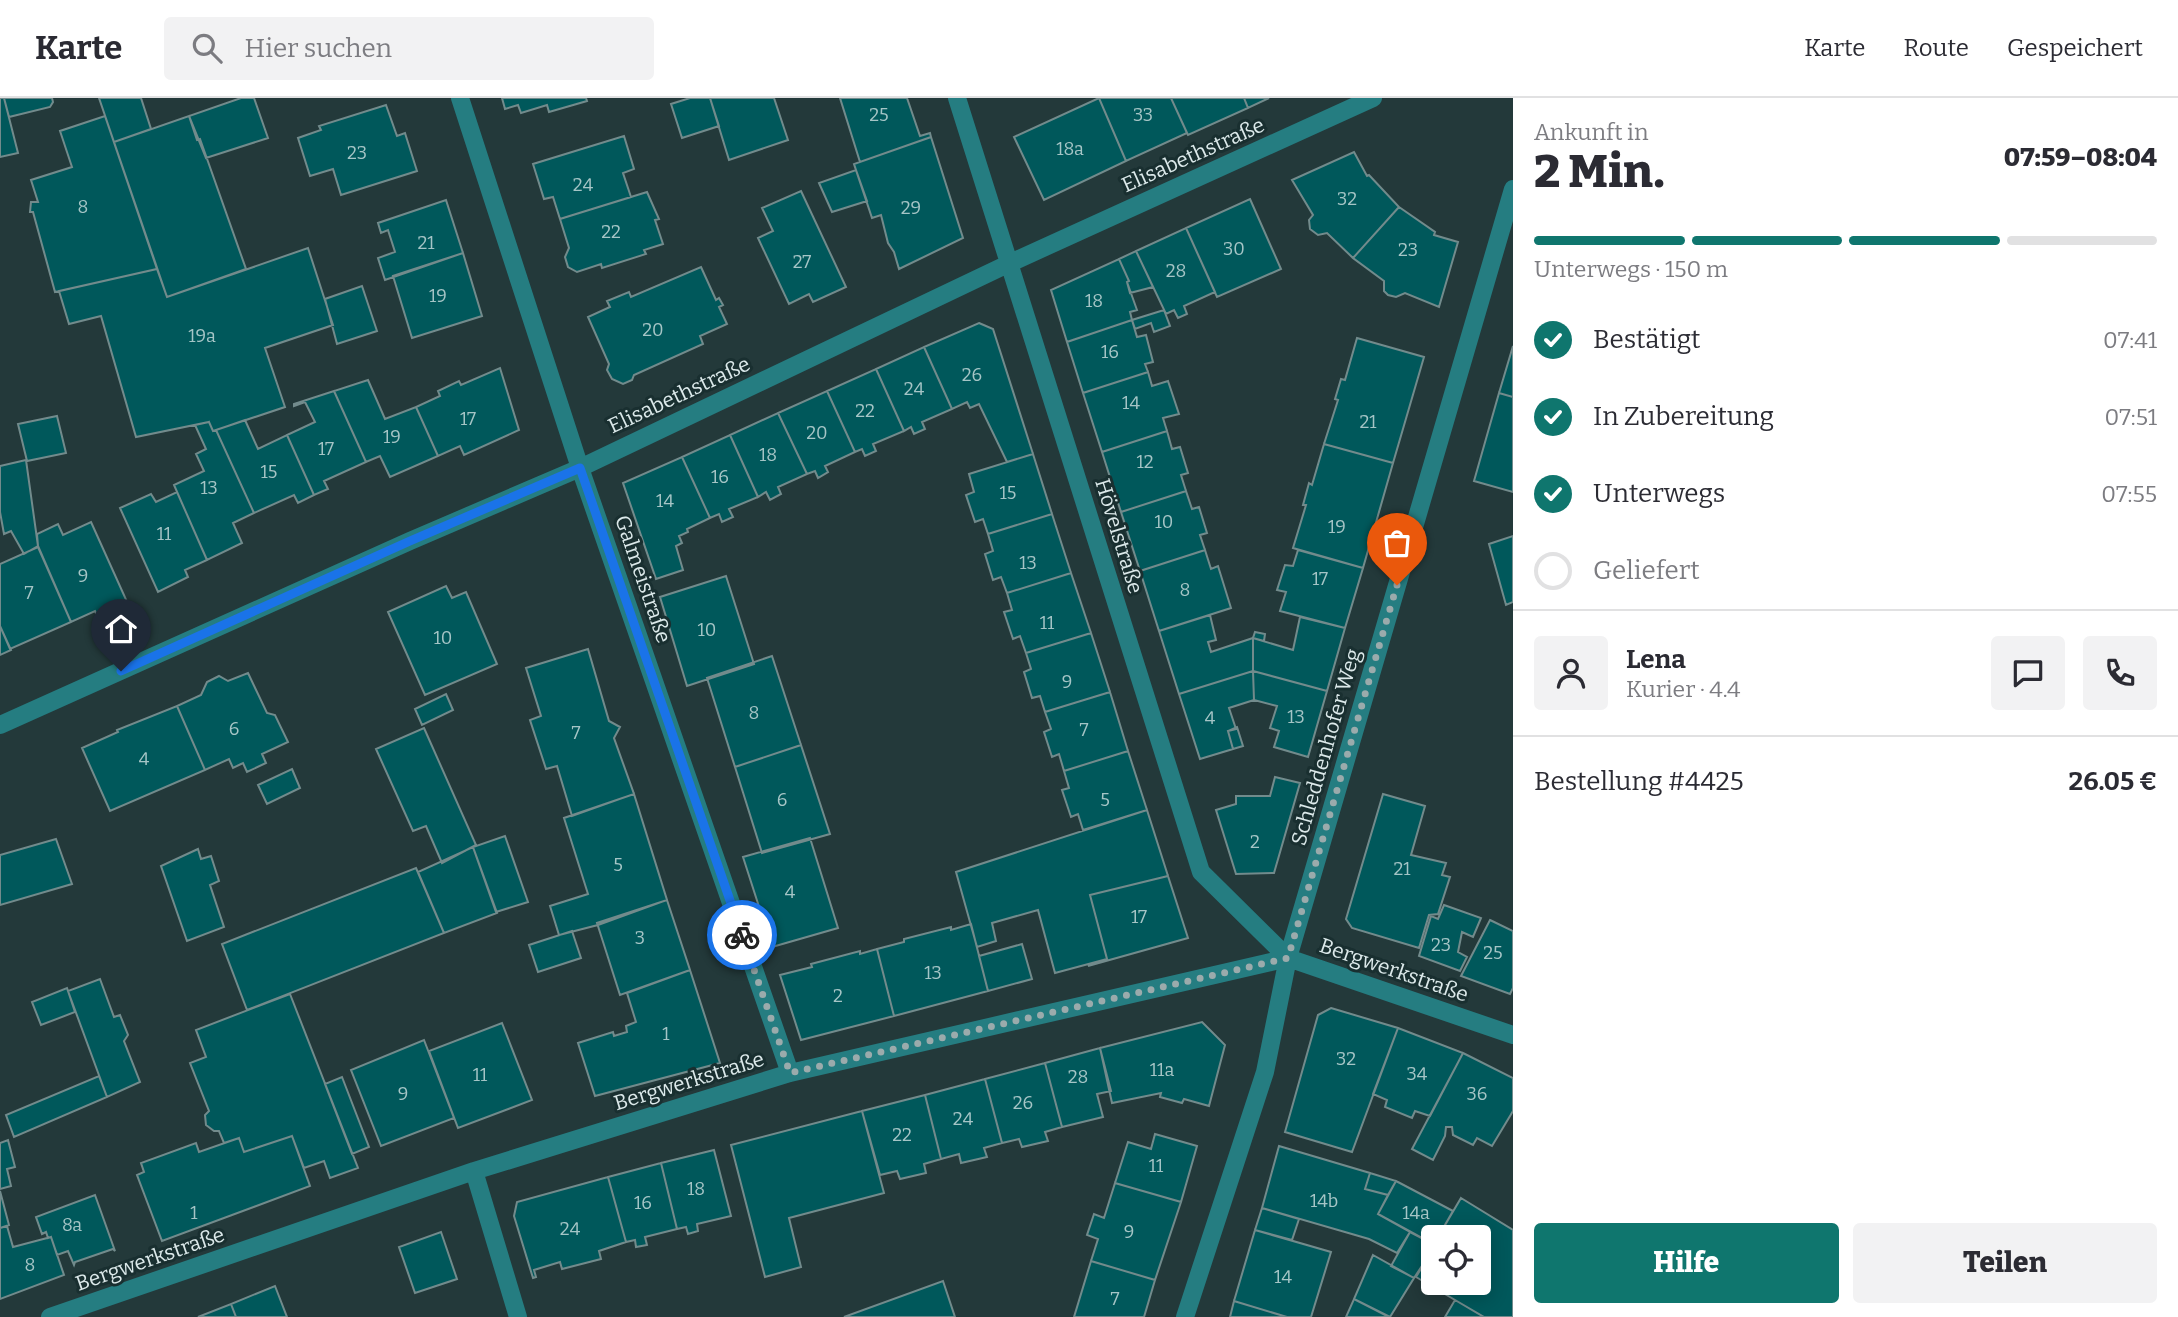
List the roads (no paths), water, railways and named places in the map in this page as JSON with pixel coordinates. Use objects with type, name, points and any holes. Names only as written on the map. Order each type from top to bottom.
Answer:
[{"type":"street","name":"Galmeistraße","points":[[460,98],[580,468],[790,1073]]},
{"type":"street","name":"Hövelstraße","points":[[957,98],[1201,873],[1288,958]]},
{"type":"street","name":"Elisabethstraße","points":[[0,725],[410,541],[580,468],[1010,263],[1373,98]]},
{"type":"street","name":"Schleddenhofer Weg","points":[[1185,1317],[1265,1072],[1288,958],[1513,189]]},
{"type":"street","name":"Bergwerkstraße","points":[[50,1317],[474,1171],[790,1073],[1288,958],[1513,1035]]},
{"type":"street","points":[[474,1171],[518,1317]]}]
